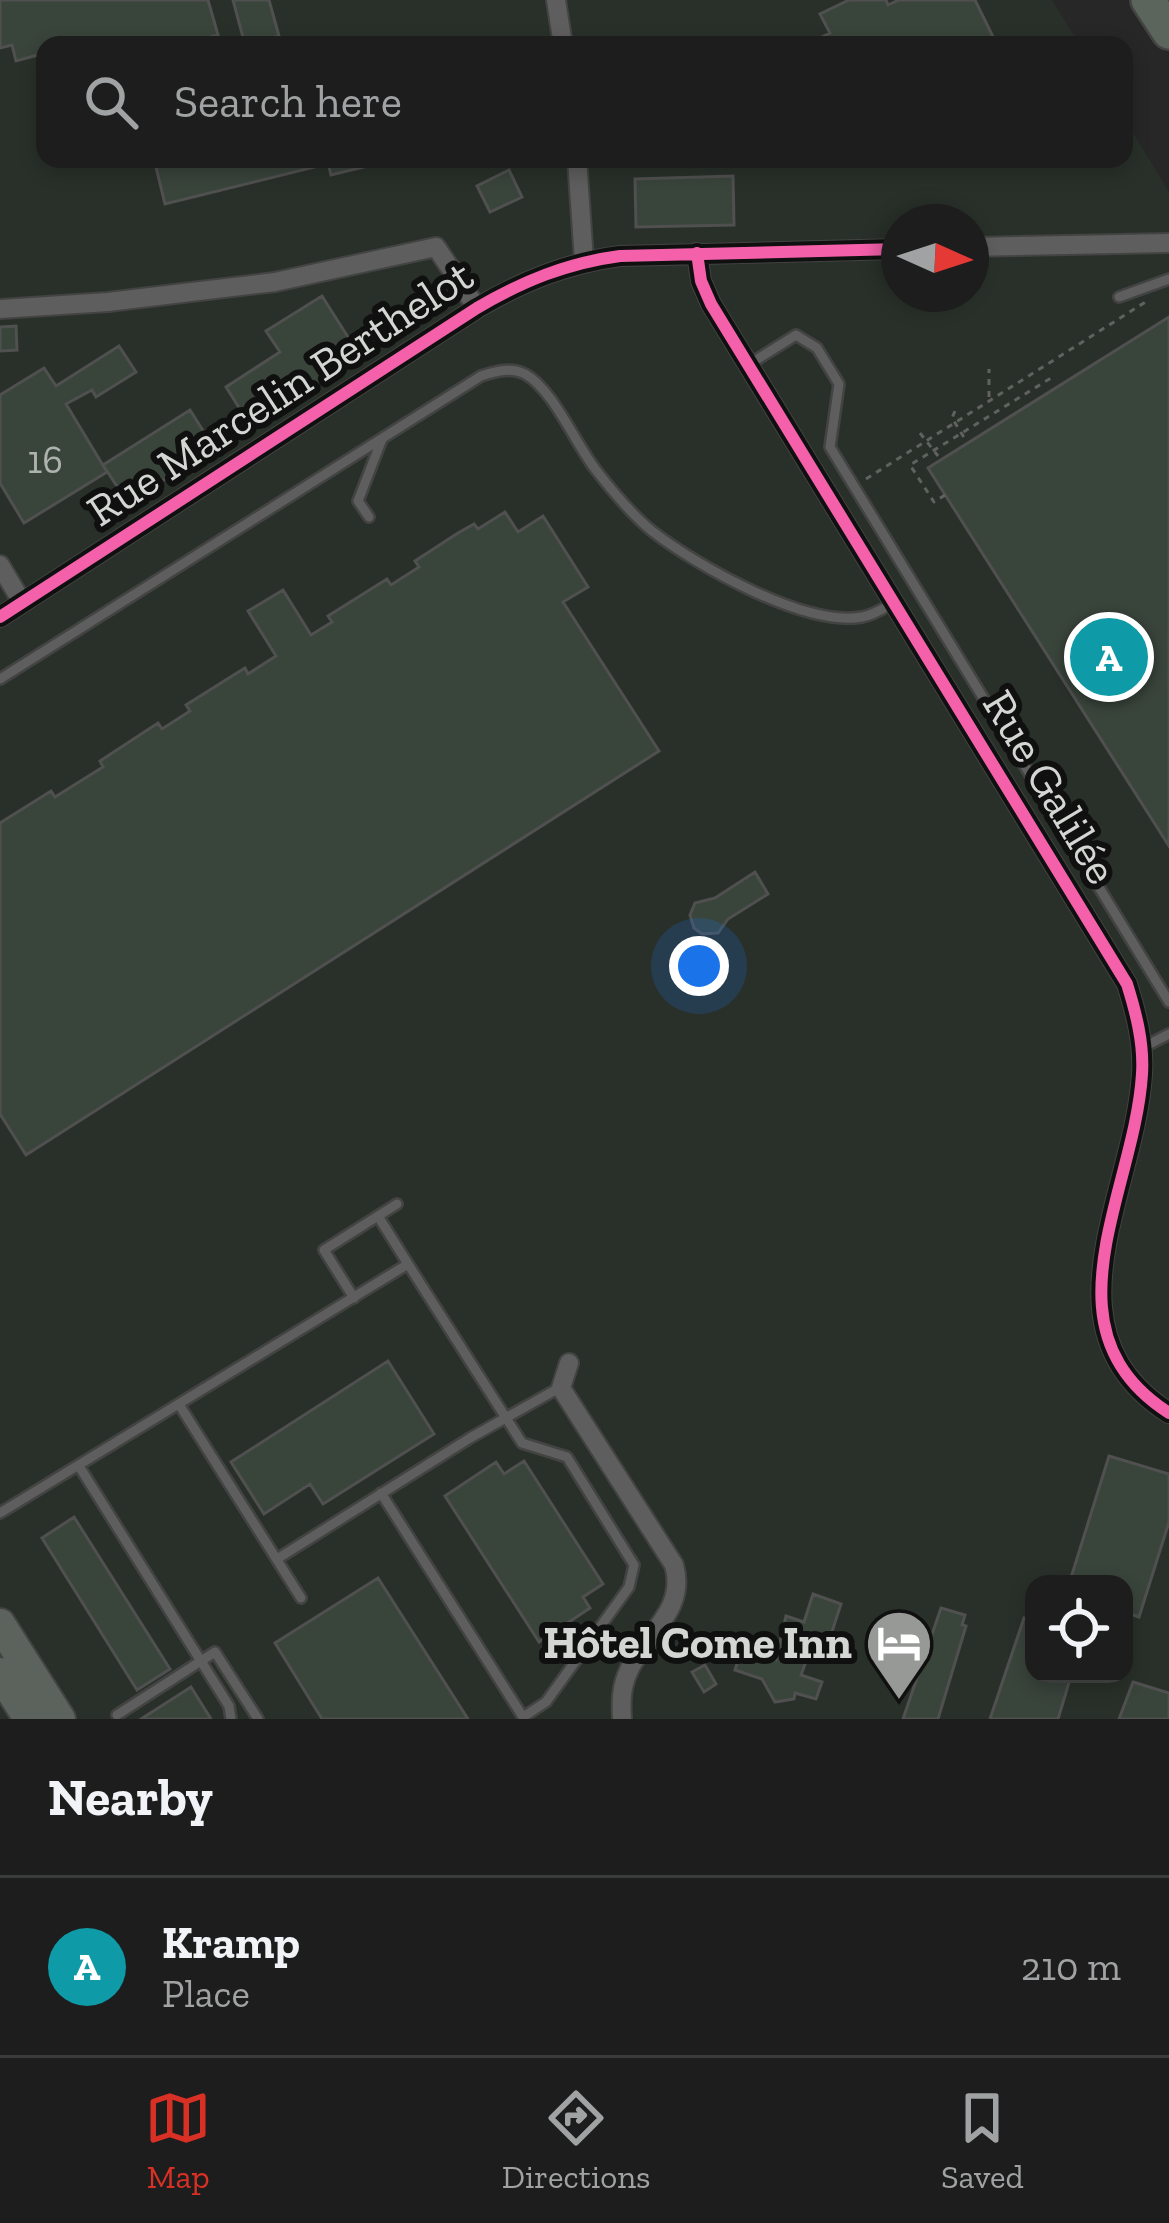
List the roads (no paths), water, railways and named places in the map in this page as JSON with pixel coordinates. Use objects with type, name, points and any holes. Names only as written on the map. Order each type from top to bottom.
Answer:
[{"type":"highway","points":[[1148,0],[1169,32]]},
{"type":"main road","points":[[0,1624],[60,1719]]},
{"type":"main road","points":[[0,1673],[29,1719]]},
{"type":"street","points":[[556,0],[562,36]]},
{"type":"street","points":[[578,168],[584,260]]},
{"type":"street","points":[[989,248],[1169,243]]},
{"type":"street","points":[[0,309],[275,282],[436,247],[477,308]]},
{"type":"street","name":"Rue Marcelin Berthelot","points":[[0,616],[477,308],[538,276],[584,260],[881,249]]},
{"type":"street","name":"Rue Galilée","points":[[698,254],[705,293],[1127,984],[1142,1048],[1140,1088],[1100,1295],[1109,1346],[1121,1370],[1169,1413]]},
{"type":"street","points":[[0,565],[22,602]]},
{"type":"street","points":[[569,1363],[561,1388],[674,1565],[678,1579],[671,1609],[627,1673],[621,1693],[622,1719]]},
{"type":"lane","points":[[1119,297],[1169,279]]},
{"type":"lane","points":[[748,364],[796,335],[818,347],[839,384],[830,447],[1169,1002]]},
{"type":"lane","points":[[0,680],[481,376],[501,370],[522,372],[538,384],[622,501],[651,530],[701,564],[786,604],[829,616],[858,618],[895,602]]},
{"type":"lane","points":[[369,517],[358,501],[382,439]]},
{"type":"lane","points":[[1142,1048],[1169,1034]]},
{"type":"lane","points":[[354,1298],[324,1250],[397,1204]]},
{"type":"lane","points":[[378,1216],[521,1444],[567,1457],[634,1565],[629,1587],[546,1702],[521,1718],[381,1493]]},
{"type":"lane","points":[[0,1513],[408,1264]]},
{"type":"lane","points":[[277,1559],[470,1438],[561,1388]]},
{"type":"lane","points":[[180,1406],[301,1598]]},
{"type":"lane","points":[[462,1425],[470,1438]]},
{"type":"lane","points":[[79,1466],[229,1706],[232,1719]]},
{"type":"lane","points":[[117,1714],[215,1652],[258,1719]]},
{"type":"lane","points":[[229,1706],[243,1696]]},
{"type":"place","name":"Kramp","points":[[1109,657]]},
{"type":"place","name":"Hôtel Come Inn","points":[[899,1702]]}]
